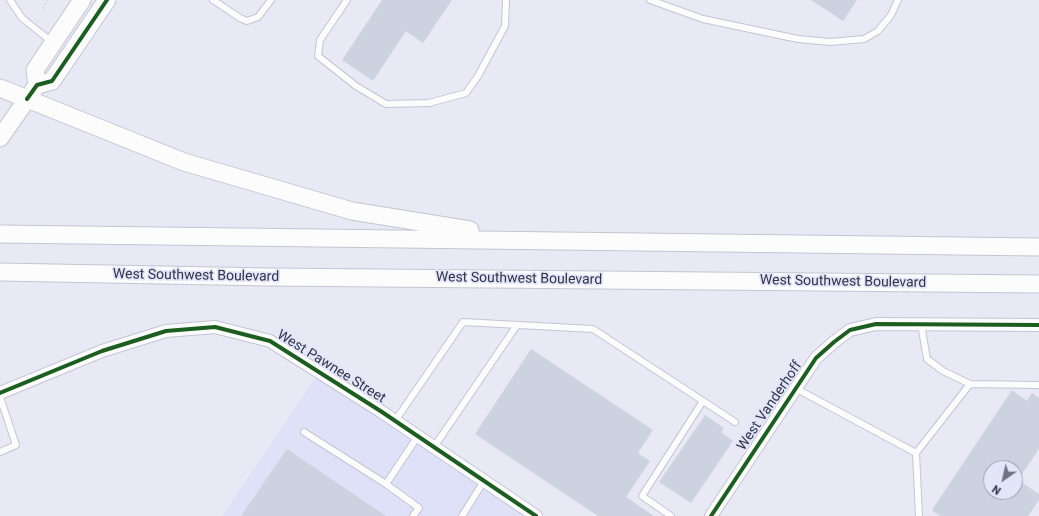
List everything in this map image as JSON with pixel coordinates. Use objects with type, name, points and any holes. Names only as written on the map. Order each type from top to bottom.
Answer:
[{"type":"main road","points":[[37,85],[35,70],[82,0]]},
{"type":"main road","points":[[0,138],[37,85],[52,81],[107,0]]},
{"type":"main road","points":[[0,88],[184,162],[285,192],[352,211],[528,239]]},
{"type":"main road","points":[[0,234],[1039,246]]},
{"type":"main road","name":"West Southwest Boulevard","points":[[0,272],[277,277],[1039,284]]},
{"type":"street","name":"West Vanderhoff","points":[[711,516],[816,358],[850,330],[876,324],[985,324],[1039,326]]},
{"type":"street","name":"West Pawnee Street","points":[[0,393],[102,351],[166,330],[215,327],[270,341],[418,436],[536,516]]},
{"type":"lane","points":[[10,0],[22,18],[53,42]]},
{"type":"lane","points":[[213,0],[247,21],[258,17],[270,0]]},
{"type":"lane","points":[[348,0],[320,40],[318,56],[356,86],[386,104],[429,103],[466,93],[478,76],[505,26],[506,0]]},
{"type":"lane","points":[[650,0],[703,19],[798,39],[830,42],[864,39],[878,31],[891,15],[898,0]]},
{"type":"lane","points":[[395,421],[463,322],[593,328],[734,422]]},
{"type":"lane","points":[[921,324],[927,359],[943,372],[970,384],[1039,385]]},
{"type":"lane","points":[[434,447],[517,325]]},
{"type":"lane","points":[[919,516],[916,453],[970,384]]},
{"type":"lane","points":[[795,388],[916,453]]},
{"type":"lane","points":[[0,397],[16,445],[0,452]]},
{"type":"lane","points":[[670,516],[642,496],[703,401]]},
{"type":"lane","points":[[304,432],[386,484],[419,508],[413,516]]},
{"type":"lane","points":[[386,484],[418,436]]},
{"type":"lane","points":[[462,516],[484,481]]},
{"type":"path","points":[[43,8],[48,0]]},
{"type":"shaded area","points":[[319,372],[536,516],[222,516]]},
{"type":"building","points":[[382,0],[452,0],[423,43],[406,31],[373,81],[342,60]]},
{"type":"building","points":[[811,0],[857,0],[843,21]]},
{"type":"building","points":[[531,349],[653,430],[638,453],[650,461],[626,497],[654,516],[598,516],[475,434]]},
{"type":"building","points":[[1012,390],[1027,401],[1032,393],[1039,398],[1039,449],[1023,473],[1023,460],[983,460],[983,500],[1023,500],[1023,483],[1039,494],[1039,500],[1028,516],[940,516],[932,510]]},
{"type":"building","points":[[705,415],[724,428],[721,432],[733,441],[691,503],[659,482]]},
{"type":"building","points":[[287,449],[386,516],[241,516]]},
{"type":"cycle path","points":[[27,99],[37,85],[52,81],[107,0]]},
{"type":"cycle path","points":[[711,516],[816,358],[850,330],[876,324],[1039,325]]},
{"type":"cycle path","points":[[0,393],[102,351],[166,331],[215,327],[270,341],[382,412],[536,516]]}]
